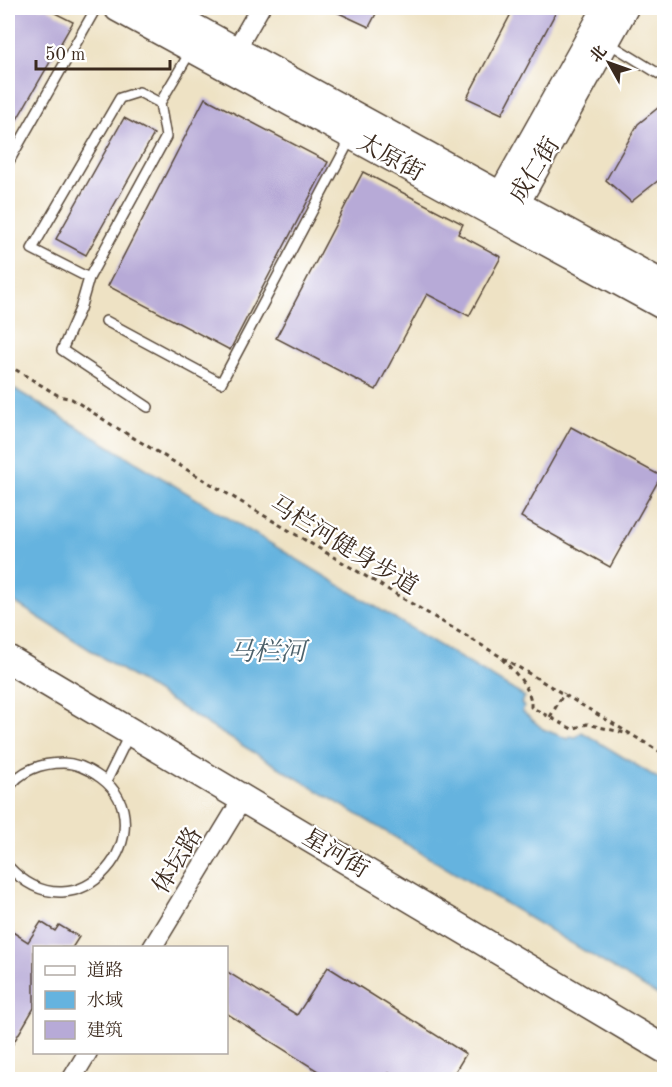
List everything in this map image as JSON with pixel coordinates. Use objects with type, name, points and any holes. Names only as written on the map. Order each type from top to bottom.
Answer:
[{"type":"main road","name":"太原街","points":[[118,8],[197,40],[357,127],[664,285]]},
{"type":"main road","name":"太原街","points":[[158,8],[197,40]]},
{"type":"main road","name":"太原街","points":[[506,205],[664,306]]},
{"type":"main road","name":"星河街","points":[[8,659],[664,1049]]},
{"type":"street","points":[[231,58],[260,8]]},
{"type":"street","name":"成仁街","points":[[506,205],[605,8]]},
{"type":"street","name":"成仁街","points":[[506,205],[627,8]]},
{"type":"street","name":"体坛路","points":[[153,946],[243,798]]},
{"type":"street","points":[[71,1080],[86,1054]]},
{"type":"lane","points":[[8,163],[96,8]]},
{"type":"lane","points":[[148,407],[62,350],[80,309],[89,278],[166,137],[160,103],[197,40]]},
{"type":"lane","points":[[608,42],[664,77]]},
{"type":"lane","points":[[89,278],[32,249],[120,98],[139,92],[160,103]]},
{"type":"lane","points":[[106,321],[221,383],[357,127]]},
{"type":"lane","points":[[106,782],[130,733]]},
{"type":"lane","points":[[8,789],[27,771],[47,763],[69,763],[89,770],[106,782],[118,800],[124,820],[122,842],[114,862],[100,878],[81,888],[60,892],[39,889],[20,879],[8,866]]},
{"type":"path","name":"马栏河健身步道","points":[[8,366],[59,396],[72,399],[122,432],[664,754]]},
{"type":"path","points":[[498,655],[524,683],[531,706],[572,729],[587,724],[600,725],[636,737]]},
{"type":"path","points":[[550,717],[564,693]]},
{"type":"water","name":"马栏河","points":[[8,385],[525,697],[521,703],[524,707],[522,711],[543,729],[568,739],[582,732],[664,782],[664,999],[215,729],[8,598]]},
{"type":"building","points":[[8,8],[45,8],[73,22],[8,135]]},
{"type":"building","points":[[328,8],[379,8],[369,27]]},
{"type":"building","points":[[514,8],[558,8],[502,114],[467,98]]},
{"type":"building","points":[[205,98],[328,162],[230,350],[108,286]]},
{"type":"building","points":[[664,103],[664,176],[631,202],[606,180],[638,124]]},
{"type":"building","points":[[124,118],[154,134],[86,255],[56,239]]},
{"type":"building","points":[[363,172],[463,224],[458,234],[501,257],[469,316],[427,294],[376,390],[276,338]]},
{"type":"building","points":[[571,427],[661,476],[610,567],[521,517]]},
{"type":"building","points":[[41,922],[55,931],[59,925],[79,937],[73,946],[33,946],[33,1010],[8,1052],[8,929],[28,942]]},
{"type":"building","points":[[328,967],[466,1054],[450,1080],[400,1080],[389,1073],[385,1080],[332,1080],[228,1014],[228,972],[297,1015]]}]
